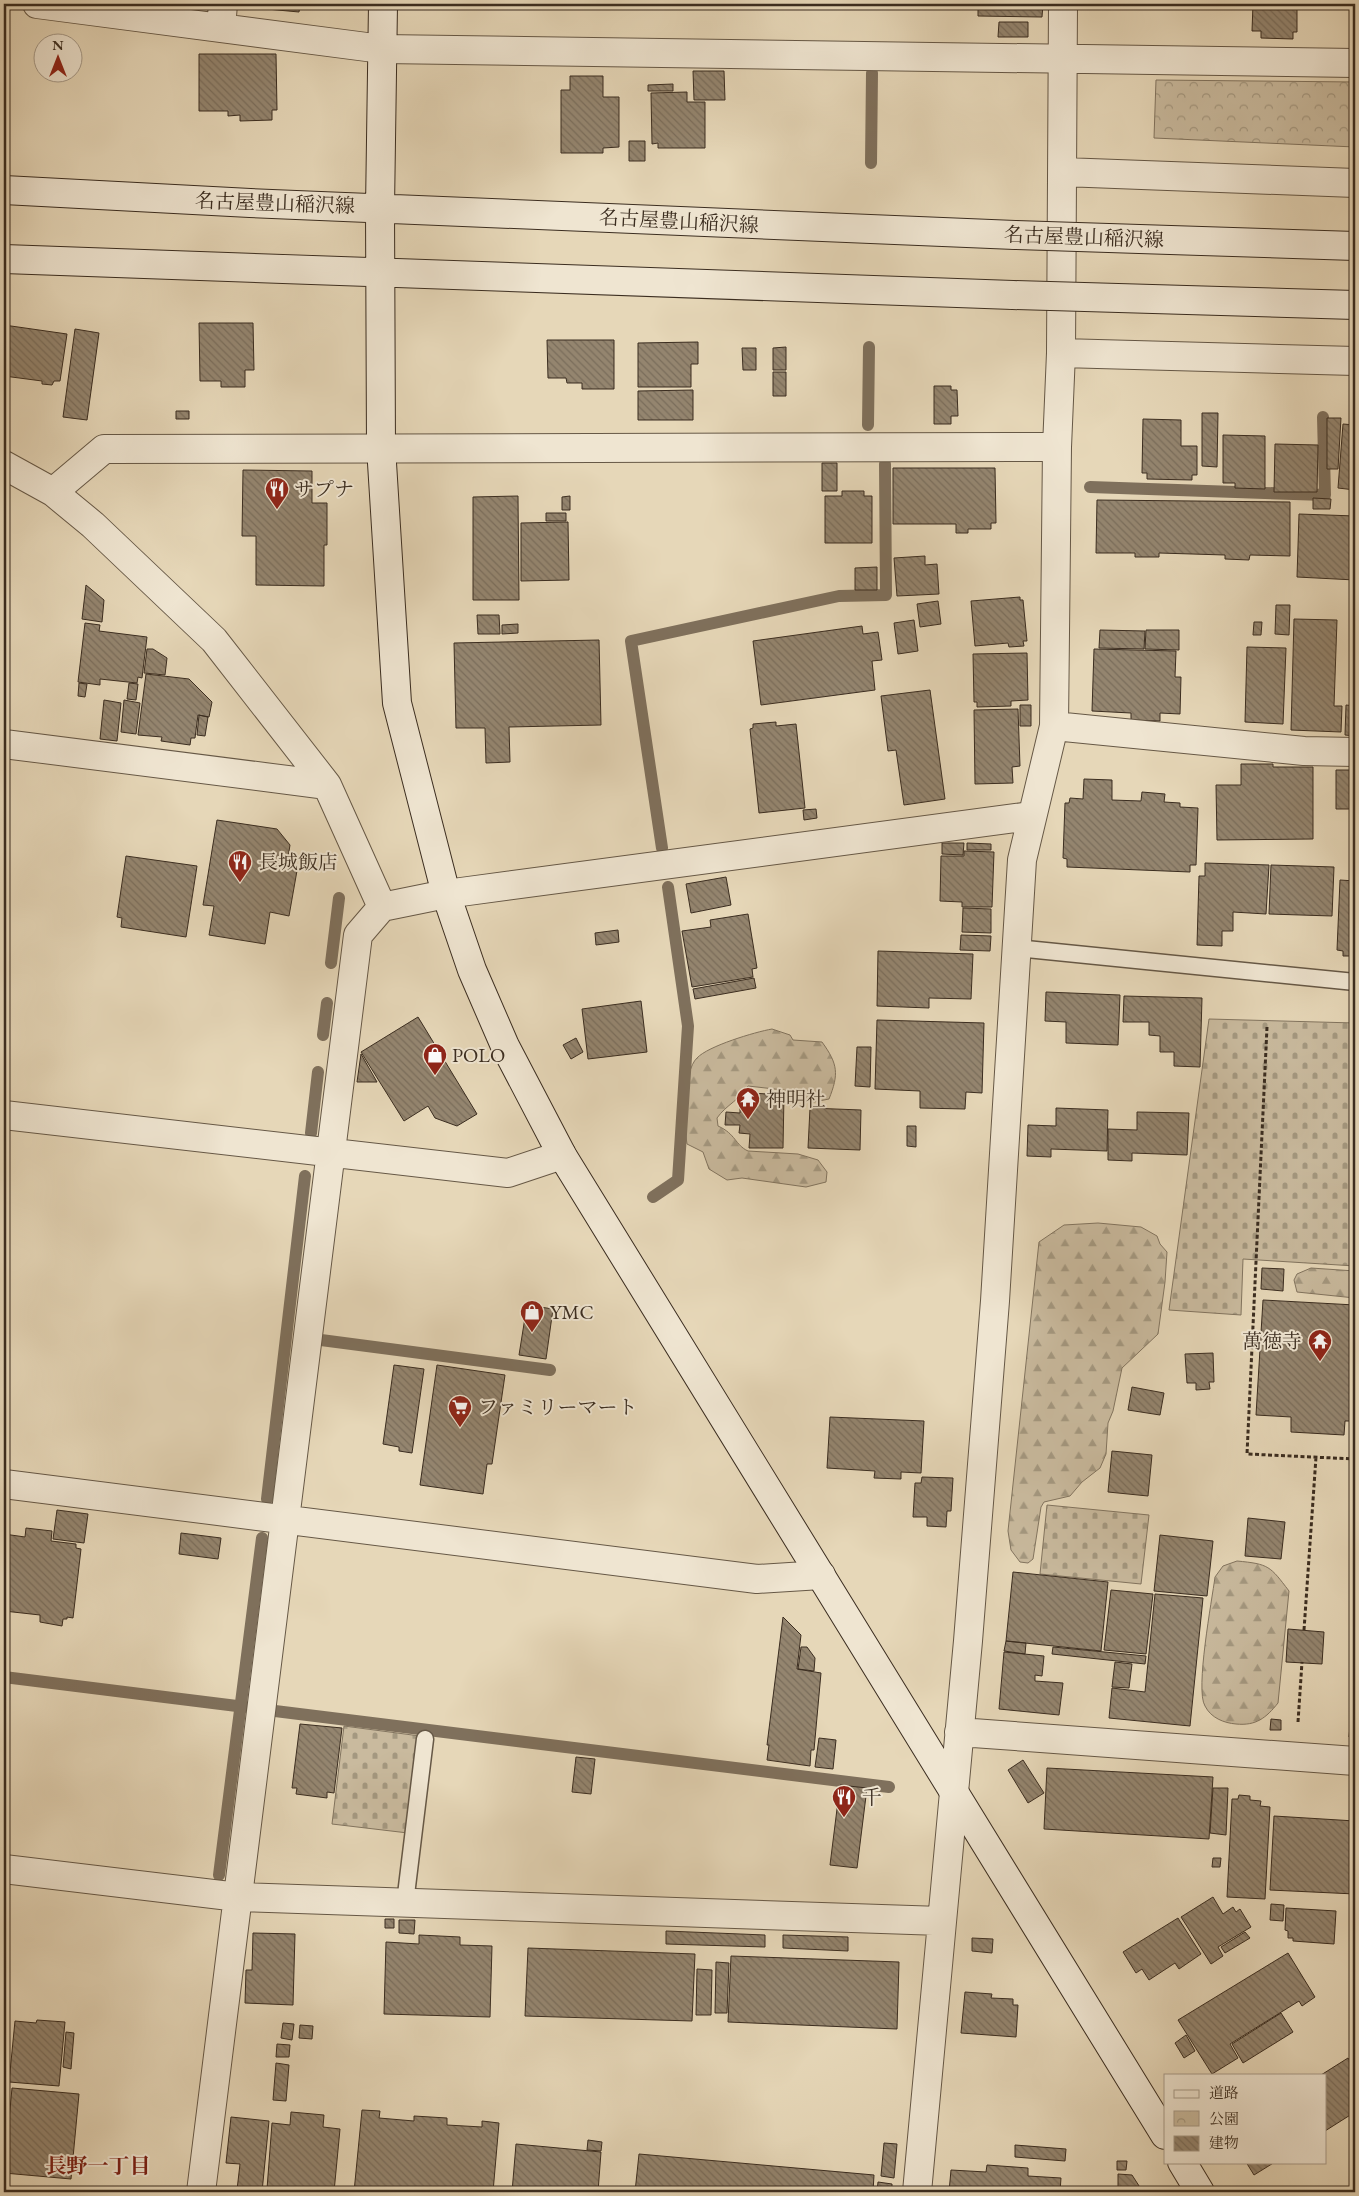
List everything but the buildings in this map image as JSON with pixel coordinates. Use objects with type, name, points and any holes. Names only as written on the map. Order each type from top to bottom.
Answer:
[{"type":"street","points":[[37,4],[222,16],[382,49],[1355,63]]},
{"type":"street","points":[[383,4],[380,208],[381,447],[397,703],[446,894],[472,970],[505,1046],[562,1154],[1164,2133]]},
{"type":"street","points":[[916,2192],[954,1790],[995,1301],[1022,860],[1054,726],[1057,447],[1061,353],[1063,4]]},
{"type":"street","points":[[1062,172],[1355,184]]},
{"type":"street","name":"名古屋豊山稲沢線","points":[[4,190],[1014,235],[1355,246]]},
{"type":"street","points":[[4,259],[1013,296],[1355,305]]},
{"type":"street","points":[[1061,353],[1355,361]]},
{"type":"street","points":[[53,492],[104,449],[1057,447]]},
{"type":"street","points":[[4,465],[53,492],[93,525],[214,640],[327,785],[382,907]]},
{"type":"street","points":[[1054,726],[1304,751],[1355,752]]},
{"type":"street","points":[[4,744],[327,785]]},
{"type":"street","points":[[200,2192],[358,935],[382,907],[446,894],[1031,816]]},
{"type":"street","points":[[4,1115],[508,1173],[562,1154]]},
{"type":"street","points":[[4,1484],[756,1579],[821,1575]]},
{"type":"street","points":[[959,1732],[1355,1761]]},
{"type":"street","points":[[4,1869],[238,1897],[941,1921]]},
{"type":"street","points":[[1183,2164],[1200,2192]]},
{"type":"lane","points":[[1016,948],[1355,982]]},
{"type":"lane","points":[[405,1903],[426,1739]]},
{"type":"path","points":[[1268,1027],[1247,1454],[1355,1459]]},
{"type":"path","points":[[1304,1630],[1316,1458]]},
{"type":"path","points":[[1296,1757],[1302,1662]]},
{"type":"green space","points":[[1156,80],[1355,82],[1355,147],[1154,138]]},
{"type":"green space","points":[[1209,1019],[1355,1023],[1355,1266],[1243,1259],[1241,1315],[1169,1310]]},
{"type":"green space","points":[[772,1029],[790,1035],[793,1040],[822,1042],[834,1063],[835,1069],[834,1083],[829,1099],[814,1102],[797,1099],[792,1091],[748,1086],[717,1118],[718,1126],[728,1132],[740,1146],[748,1151],[798,1154],[818,1160],[827,1172],[826,1182],[806,1187],[742,1178],[727,1180],[709,1169],[703,1152],[687,1144],[685,1112],[687,1086],[692,1065],[697,1058],[721,1044]]},
{"type":"green space","points":[[1098,1223],[1141,1227],[1157,1236],[1160,1244],[1167,1252],[1158,1334],[1122,1368],[1113,1411],[1108,1423],[1106,1454],[1100,1468],[1082,1482],[1070,1496],[1044,1502],[1041,1507],[1033,1559],[1028,1563],[1020,1562],[1011,1550],[1008,1531],[1039,1242],[1064,1225]]},
{"type":"green space","points":[[1311,1268],[1355,1271],[1355,1298],[1297,1292],[1294,1280],[1297,1274]]},
{"type":"green space","points":[[1047,1505],[1149,1515],[1141,1584],[1040,1574]]},
{"type":"green space","points":[[1237,1561],[1263,1565],[1273,1571],[1289,1591],[1278,1703],[1260,1720],[1249,1724],[1236,1724],[1214,1717],[1205,1706],[1202,1697],[1203,1664],[1215,1577],[1223,1566]]},
{"type":"green space","points":[[344,1726],[420,1736],[408,1833],[332,1824]]},
{"type":"waterway","points":[[871,163],[872,73]]},
{"type":"waterway","points":[[868,425],[869,347]]},
{"type":"waterway","points":[[1090,487],[1325,495],[1323,417]]},
{"type":"waterway","points":[[662,848],[631,641],[839,596],[886,595],[885,464]]},
{"type":"waterway","points":[[653,1197],[678,1180],[688,1026],[668,887]]},
{"type":"waterway","points":[[331,963],[339,898]]},
{"type":"waterway","points":[[323,1035],[327,1003]]},
{"type":"waterway","points":[[311,1133],[318,1072]]},
{"type":"waterway","points":[[267,1499],[305,1176]]},
{"type":"waterway","points":[[321,1340],[550,1370]]},
{"type":"waterway","points":[[219,1875],[262,1538]]},
{"type":"waterway","points":[[4,1677],[245,1707]]},
{"type":"waterway","points":[[275,1711],[889,1787]]},
{"type":"place","name":"サプナ","points":[[277,510]]},
{"type":"place","name":"長城飯店","points":[[240,883]]},
{"type":"place","name":"POLO","points":[[435,1076]]},
{"type":"place","name":"神明社","points":[[748,1120]]},
{"type":"place","name":"YMC","points":[[532,1333]]},
{"type":"place","name":"萬徳寺","points":[[1320,1362]]},
{"type":"place","name":"ファミリーマート","points":[[460,1428]]},
{"type":"place","name":"千","points":[[844,1818]]},
{"type":"district","name":"長野一丁目","points":[[98,2165]]}]
